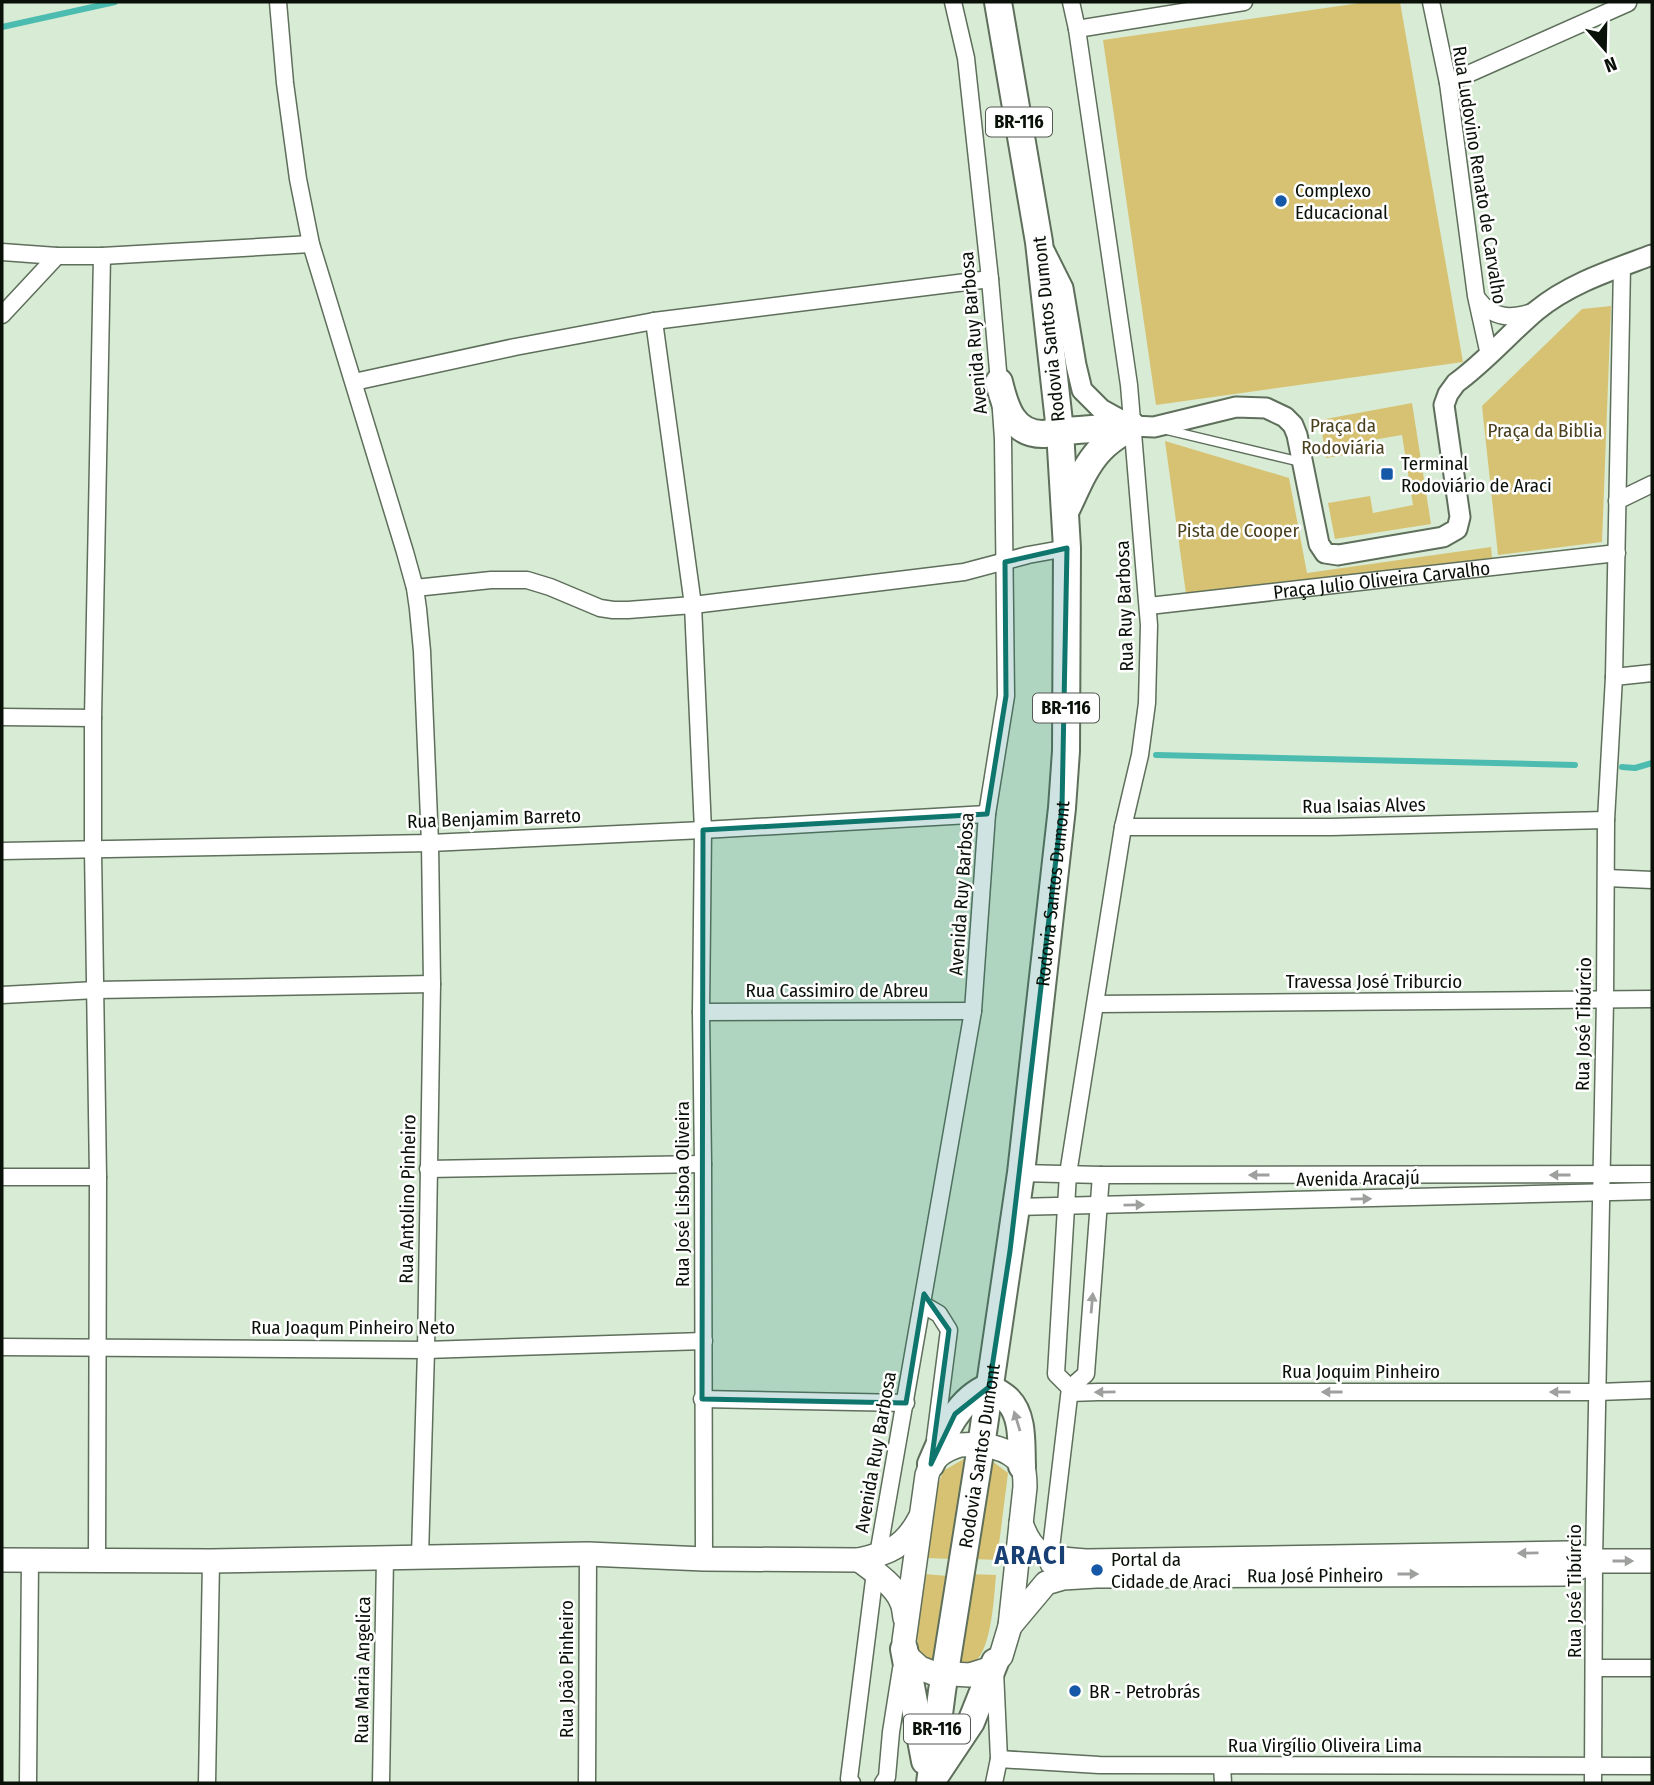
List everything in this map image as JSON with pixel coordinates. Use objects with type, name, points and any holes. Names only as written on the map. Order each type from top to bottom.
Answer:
[{"type":"highway","name":"Rodovia Santos Dumont","points":[[930,1783],[1021,1173],[1062,808],[1066,738],[1067,548],[1060,431],[1039,242],[998,2]]},
{"type":"highway","points":[[999,382],[1005,407],[1022,429],[1033,433],[1143,426]]},
{"type":"highway","points":[[1065,513],[1091,461],[1106,445],[1143,426]]},
{"type":"highway","points":[[930,1464],[955,1414],[978,1392],[989,1387],[1009,1401],[1016,1413],[1020,1429],[1022,1466]]},
{"type":"highway","points":[[905,1636],[930,1783]]},
{"type":"highway","points":[[930,1783],[971,1722],[995,1662]]},
{"type":"main road","points":[[871,1562],[901,1600],[905,1636],[909,1658],[920,1668],[933,1673],[970,1675],[989,1669],[1001,1656],[1010,1626],[1025,1487],[1022,1466],[1002,1450],[969,1445],[951,1448],[930,1464],[923,1491],[905,1636]]},
{"type":"main road","points":[[2,1560],[211,1561],[588,1555],[871,1562],[903,1543],[920,1518]]},
{"type":"main road","points":[[1021,1523],[1026,1538],[1037,1552],[1051,1557]]},
{"type":"main road","name":"Rua José Pinheiro","points":[[1051,1557],[1104,1561],[1569,1553],[1594,1561],[1652,1561]]},
{"type":"main road","name":"Rua José Pinheiro","points":[[1046,1583],[1063,1578],[1096,1576],[1565,1573],[1594,1561]]},
{"type":"main road","points":[[1010,1626],[1046,1583]]},
{"type":"street","name":"Rua Antolino Pinheiro","points":[[278,2],[296,165],[311,244],[415,588],[422,651],[430,843],[432,984],[420,1556]]},
{"type":"street","name":"Avenida Ruy Barbosa","points":[[852,1783],[849,1779],[871,1562],[906,1403],[973,1011],[987,814],[1006,696],[1003,439],[999,382],[965,58],[953,2]]},
{"type":"street","name":"Rua Ruy Barbosa","points":[[1070,1391],[1056,1374],[1068,1174],[1123,827],[1140,755],[1147,703],[1149,606],[1143,426],[1129,385],[1071,2]]},
{"type":"street","points":[[1077,29],[1244,2]]},
{"type":"street","name":"Rua Ludovino Renato de Carvalho","points":[[1431,2],[1448,83],[1476,296],[1489,355]]},
{"type":"street","points":[[1448,83],[1628,3]]},
{"type":"street","points":[[1039,242],[1063,288],[1083,390],[1101,409],[1143,426]]},
{"type":"street","points":[[2,252],[102,256],[311,244]]},
{"type":"street","points":[[1489,355],[1538,310],[1570,288],[1652,255]]},
{"type":"street","points":[[2,314],[57,256]]},
{"type":"street","points":[[97,1561],[98,1177],[93,718],[102,256]]},
{"type":"street","name":"Rua José Tibúrcio","points":[[1594,1783],[1594,1561],[1606,820],[1614,677],[1622,266]]},
{"type":"street","points":[[354,382],[515,347],[654,321],[990,279]]},
{"type":"street","points":[[1476,296],[1490,312],[1499,315],[1511,317],[1538,310]]},
{"type":"street","name":"Rua José Lisboa Oliveira","points":[[654,321],[693,605],[703,830],[701,1012],[704,1559]]},
{"type":"street","name":"Praça Julio Oliveira Carvalho","points":[[1143,426],[1236,407],[1266,408],[1285,417],[1293,425],[1304,463],[1319,544],[1325,553],[1338,555],[1443,537],[1457,529],[1460,517],[1444,405],[1456,383],[1489,355]]},
{"type":"street","points":[[1617,501],[1652,484]]},
{"type":"street","points":[[415,588],[520,579],[613,610],[693,605],[964,572],[1067,548]]},
{"type":"street","name":"Praça Julio Oliveira Carvalho","points":[[1149,606],[1616,553]]},
{"type":"street","points":[[1614,677],[1652,673]]},
{"type":"street","points":[[2,717],[93,718]]},
{"type":"street","name":"Rua Benjamim Barreto","points":[[2,850],[430,843],[987,814]]},
{"type":"street","name":"Rua Isaias Alves","points":[[1123,827],[1331,827],[1606,820]]},
{"type":"street","points":[[1607,878],[1652,880]]},
{"type":"street","points":[[2,995],[96,990],[432,984]]},
{"type":"street","name":"Travessa José Triburcio","points":[[1096,1004],[1652,999]]},
{"type":"street","name":"Rua Cassimiro de Abreu","points":[[701,1012],[973,1011]]},
{"type":"street","points":[[428,1169],[703,1164]]},
{"type":"street","name":"Avenida Aracajú","points":[[1021,1173],[1652,1174]]},
{"type":"street","points":[[1046,1583],[1070,1391],[1086,1374],[1101,1175]]},
{"type":"street","points":[[2,1177],[98,1177]]},
{"type":"street","name":"Avenida Aracajú","points":[[1016,1207],[1652,1191]]},
{"type":"street","points":[[922,1304],[939,1314],[948,1330],[940,1406],[930,1464]]},
{"type":"street","name":"Rua Joaqum Pinheiro Neto","points":[[2,1347],[426,1350],[704,1341]]},
{"type":"street","name":"Rua Joquim Pinheiro","points":[[1070,1391],[1652,1390]]},
{"type":"street","points":[[702,1399],[906,1403]]},
{"type":"street","name":"Rua João Pinheiro","points":[[587,1783],[588,1555]]},
{"type":"street","name":"Rua Maria Angelica","points":[[381,1783],[385,1558]]},
{"type":"street","points":[[28,1783],[30,1560]]},
{"type":"street","points":[[207,1783],[211,1561]]},
{"type":"street","points":[[883,1783],[887,1777],[905,1636]]},
{"type":"street","points":[[995,1662],[999,1759],[995,1783]]},
{"type":"street","points":[[1594,1668],[1652,1668]]},
{"type":"street","name":"Rua Virgílio Oliveira Lima","points":[[999,1759],[1098,1765],[1652,1766]]},
{"type":"street","points":[[1222,1766],[1223,1783]]},
{"type":"lane","points":[[1143,426],[1304,463]]},
{"type":"highlighted area","points":[[1067,548],[1062,808],[1010,1251],[989,1387],[955,1414],[931,1464],[949,1330],[924,1294],[906,1403],[702,1399],[703,830],[987,814],[1006,696],[1005,562]]},
{"type":"green space","name":"Complexo Educacional","points":[[1367,2],[1400,2],[1463,362],[1156,405],[1103,40]]},
{"type":"green space","name":"Praça da Biblia","points":[[1611,306],[1602,542],[1498,555],[1482,406],[1582,309]]},
{"type":"green space","name":"Praça da Rodoviária","points":[[1412,403],[1431,524],[1335,539],[1328,503],[1370,496],[1373,513],[1413,505],[1402,435],[1361,442],[1362,452],[1326,458],[1320,420]]},
{"type":"green space","name":"Pista de Cooper","points":[[1165,441],[1289,478],[1307,573],[1491,547],[1492,558],[1187,601]]},
{"type":"green space","points":[[969,1456],[951,1559],[926,1558],[936,1491],[943,1471]]},
{"type":"green space","points":[[988,1458],[1008,1473],[997,1560],[974,1559]]},
{"type":"green space","points":[[924,1574],[948,1576],[937,1665],[921,1657],[918,1648],[918,1616]]},
{"type":"green space","points":[[969,1574],[996,1575],[993,1611],[987,1639],[977,1660],[969,1665],[957,1665]]},
{"type":"waterway","points":[[2,27],[115,2]]},
{"type":"waterway","points":[[1156,755],[1575,765]]},
{"type":"waterway","points":[[1622,767],[1635,768],[1652,763]]},
{"type":"place","name":"Complexo Educacional","points":[[1281,201]]},
{"type":"place","name":"Terminal Rodoviário de Araci","points":[[1387,474]]},
{"type":"place","name":"Portal da Cidade de Araci","points":[[1097,1570]]},
{"type":"place","name":"BR - Petrobrás","points":[[1075,1691]]},
{"type":"district","name":"ARACI","points":[[1031,1555]]}]
